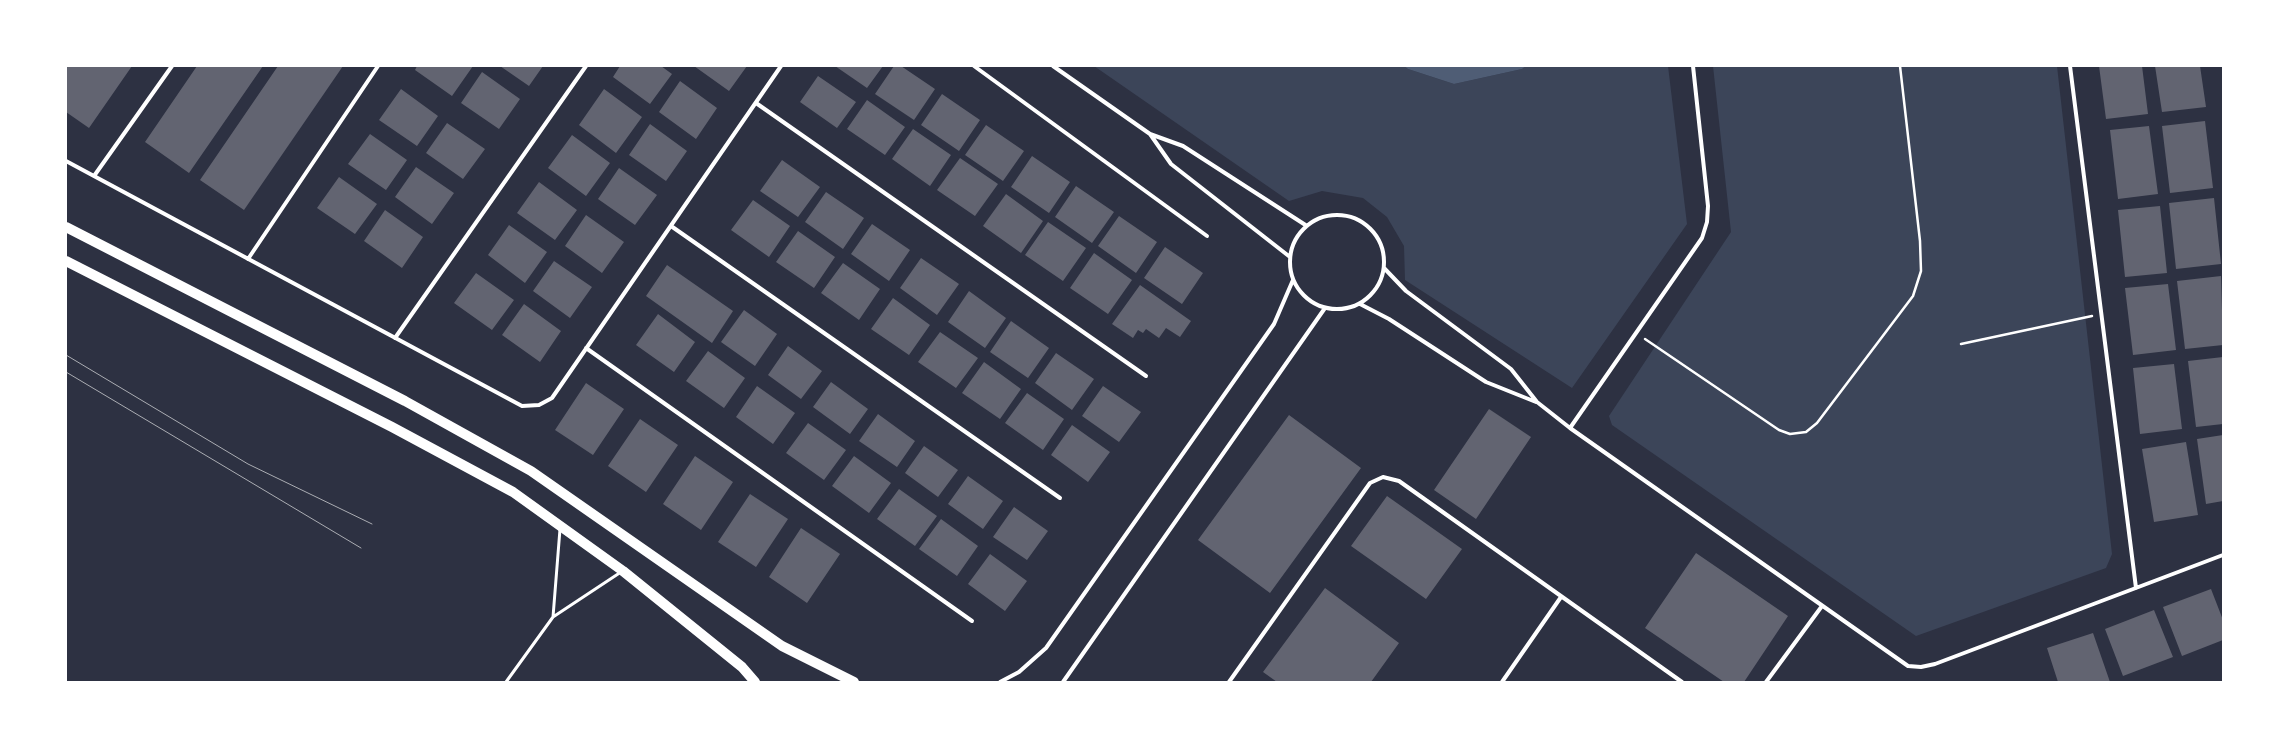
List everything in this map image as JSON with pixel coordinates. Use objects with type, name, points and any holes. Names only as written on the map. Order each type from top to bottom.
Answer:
[{"type":"main road","points":[[66,228],[405,401],[531,471],[782,646],[854,682]]},
{"type":"main road","points":[[66,261],[398,430],[513,492],[623,571],[742,667],[755,682]]},
{"type":"street","points":[[94,176],[172,66]]},
{"type":"street","points":[[248,259],[378,66]]},
{"type":"street","points":[[395,338],[586,66]]},
{"type":"street","points":[[66,161],[522,406],[539,405],[552,398],[781,66]]},
{"type":"street","points":[[974,66],[1207,236]]},
{"type":"street","points":[[1570,428],[1702,238],[1707,222],[1708,206],[1693,66]]},
{"type":"street","points":[[2070,66],[2136,588]]},
{"type":"street","points":[[1056,67],[1150,134],[1183,146],[1307,226]]},
{"type":"street","points":[[756,103],[1146,376]]},
{"type":"street","points":[[1150,134],[1171,164],[1290,257]]},
{"type":"street","points":[[1336,215],[1352,218],[1366,225],[1377,237],[1383,252],[1384,268],[1380,282],[1372,294],[1360,304],[1349,308],[1325,308],[1306,298],[1293,280],[1290,257],[1295,240],[1307,226],[1320,218],[1336,215]]},
{"type":"street","points":[[671,226],[1060,498]]},
{"type":"street","points":[[1384,268],[1406,291],[1511,369],[1537,402],[1570,428],[1908,666],[1921,667],[1935,664],[2223,555]]},
{"type":"street","points":[[1000,682],[1018,672],[1046,648],[1274,324],[1293,280]]},
{"type":"street","points":[[1360,304],[1389,319],[1486,382],[1537,402]]},
{"type":"street","points":[[1063,682],[1325,308]]},
{"type":"street","points":[[586,348],[972,621]]},
{"type":"street","points":[[1229,682],[1370,483],[1383,477],[1398,481],[1682,682]]},
{"type":"street","points":[[1502,682],[1561,597]]},
{"type":"street","points":[[1766,682],[1822,606]]},
{"type":"lane","points":[[553,617],[561,525]]},
{"type":"lane","points":[[506,682],[553,617],[623,571]]},
{"type":"path","points":[[1636,333],[1779,430],[1790,434],[1806,432],[1817,423],[1913,296],[1921,271],[1920,241],[1900,66]]},
{"type":"path","points":[[1961,344],[2101,315]]},
{"type":"shaded area","points":[[1094,66],[1404,66],[1408,69],[1454,84],[1522,69],[1526,66],[1668,66],[1687,224],[1572,388],[1405,280],[1404,246],[1387,217],[1363,198],[1322,191],[1289,201]]},
{"type":"shaded area","points":[[1404,66],[1526,66],[1522,69],[1454,84],[1408,69]]},
{"type":"shaded area","points":[[1713,66],[2057,66],[2112,554],[2106,568],[1916,636],[1612,425],[1609,416],[1731,232]]},
{"type":"building","points":[[67,66],[132,66],[89,128],[66,112]]},
{"type":"building","points":[[197,66],[263,66],[189,173],[145,142]]},
{"type":"building","points":[[278,66],[343,66],[244,210],[200,180]]},
{"type":"building","points":[[417,66],[473,66],[452,96],[415,70]]},
{"type":"building","points":[[500,66],[543,66],[529,86]]},
{"type":"building","points":[[620,66],[661,66],[672,74],[650,104],[613,77]]},
{"type":"building","points":[[694,66],[747,66],[729,91]]},
{"type":"building","points":[[835,66],[883,66],[867,88]]},
{"type":"building","points":[[894,66],[901,66],[935,89],[914,120],[875,94]]},
{"type":"building","points":[[2099,66],[2142,66],[2148,114],[2106,119]]},
{"type":"building","points":[[2155,66],[2200,66],[2206,107],[2162,112]]},
{"type":"building","points":[[482,72],[520,99],[499,129],[461,103]]},
{"type":"building","points":[[818,76],[856,102],[837,128],[800,102]]},
{"type":"building","points":[[680,81],[717,108],[696,139],[659,112]]},
{"type":"building","points":[[401,89],[438,116],[417,146],[379,120]]},
{"type":"building","points":[[604,89],[642,117],[616,153],[579,125]]},
{"type":"building","points":[[942,94],[980,120],[959,151],[921,125]]},
{"type":"building","points":[[867,100],[905,127],[885,155],[847,129]]},
{"type":"building","points":[[2205,121],[2213,188],[2170,193],[2162,126]]},
{"type":"building","points":[[447,123],[485,149],[463,179],[426,153]]},
{"type":"building","points":[[650,124],[687,151],[666,181],[629,155]]},
{"type":"building","points":[[986,125],[1024,151],[1003,181],[965,155]]},
{"type":"building","points":[[2149,126],[2158,194],[2118,199],[2110,130]]},
{"type":"building","points":[[913,129],[951,155],[930,186],[892,159]]},
{"type":"building","points":[[370,134],[407,160],[386,190],[348,164]]},
{"type":"building","points":[[572,135],[610,163],[586,196],[548,168]]},
{"type":"building","points":[[1032,156],[1070,182],[1049,213],[1011,187]]},
{"type":"building","points":[[960,158],[998,184],[975,216],[937,190]]},
{"type":"building","points":[[782,160],[820,187],[798,217],[760,191]]},
{"type":"building","points":[[416,167],[454,193],[432,224],[395,197]]},
{"type":"building","points":[[619,168],[657,195],[635,225],[598,199]]},
{"type":"building","points":[[339,177],[377,204],[355,234],[317,208]]},
{"type":"building","points":[[539,182],[577,210],[555,240],[517,213]]},
{"type":"building","points":[[1076,186],[1114,212],[1092,243],[1055,217]]},
{"type":"building","points":[[826,192],[864,218],[843,249],[805,222]]},
{"type":"building","points":[[1006,194],[1043,221],[1021,253],[983,226]]},
{"type":"building","points":[[2214,198],[2221,264],[2176,269],[2169,203]]},
{"type":"building","points":[[753,200],[790,226],[769,257],[731,230]]},
{"type":"building","points":[[2160,206],[2167,273],[2125,277],[2118,210]]},
{"type":"building","points":[[385,210],[423,237],[402,268],[364,241]]},
{"type":"building","points":[[586,215],[624,242],[602,273],[565,246]]},
{"type":"building","points":[[1119,216],[1157,242],[1136,273],[1098,246]]},
{"type":"building","points":[[1048,222],[1086,248],[1063,281],[1025,255]]},
{"type":"building","points":[[872,224],[910,250],[889,281],[851,254]]},
{"type":"building","points":[[509,225],[547,252],[525,283],[488,255]]},
{"type":"building","points":[[798,231],[835,257],[814,288],[776,262]]},
{"type":"building","points":[[1165,247],[1203,273],[1182,304],[1144,278]]},
{"type":"building","points":[[1094,253],[1132,280],[1108,314],[1070,288]]},
{"type":"building","points":[[921,258],[959,284],[937,315],[900,288]]},
{"type":"building","points":[[554,261],[592,287],[570,318],[533,291]]},
{"type":"building","points":[[843,263],[880,289],[859,320],[821,293]]},
{"type":"building","points":[[667,265],[733,311],[712,343],[646,296]]},
{"type":"building","points":[[476,273],[514,300],[492,330],[454,303]]},
{"type":"building","points":[[2221,276],[2223,345],[2185,349],[2177,281]]},
{"type":"building","points":[[2168,284],[2176,350],[2133,355],[2125,288]]},
{"type":"building","points":[[1140,285],[1191,321],[1180,337],[1166,328],[1159,338],[1146,329],[1143,333],[1138,330],[1133,338],[1112,324]]},
{"type":"building","points":[[969,291],[1006,318],[985,348],[948,322]]},
{"type":"building","points":[[893,298],[930,325],[909,355],[871,329]]},
{"type":"building","points":[[524,304],[561,331],[540,362],[502,335]]},
{"type":"building","points":[[744,310],[777,334],[755,366],[721,342]]},
{"type":"building","points":[[658,314],[695,342],[674,372],[636,345]]},
{"type":"building","points":[[1011,321],[1049,348],[1028,378],[990,352]]},
{"type":"building","points":[[940,332],[978,358],[956,388],[918,362]]},
{"type":"building","points":[[788,346],[822,371],[801,399],[768,375]]},
{"type":"building","points":[[708,351],[745,378],[724,408],[686,381]]},
{"type":"building","points":[[1056,353],[1094,379],[1072,410],[1035,383]]},
{"type":"building","points":[[2223,357],[2223,424],[2196,427],[2188,361]]},
{"type":"building","points":[[984,362],[1021,389],[1000,419],[962,393]]},
{"type":"building","points":[[2174,364],[2182,429],[2140,434],[2133,368]]},
{"type":"building","points":[[831,382],[868,409],[850,434],[813,407]]},
{"type":"building","points":[[586,383],[624,409],[593,455],[555,430]]},
{"type":"building","points":[[757,386],[795,413],[773,444],[736,417]]},
{"type":"building","points":[[1103,386],[1141,412],[1119,442],[1082,416]]},
{"type":"building","points":[[1027,393],[1064,419],[1043,450],[1005,423]]},
{"type":"building","points":[[1489,409],[1531,437],[1476,519],[1434,490]]},
{"type":"building","points":[[878,414],[915,441],[897,467],[859,441]]},
{"type":"building","points":[[1289,415],[1361,468],[1270,593],[1198,540]]},
{"type":"building","points":[[640,419],[678,445],[646,492],[608,466]]},
{"type":"building","points":[[808,423],[846,450],[824,480],[786,453]]},
{"type":"building","points":[[1072,425],[1110,452],[1088,482],[1051,455]]},
{"type":"building","points":[[2223,435],[2223,501],[2206,504],[2197,439]]},
{"type":"building","points":[[2186,442],[2198,515],[2154,522],[2142,449]]},
{"type":"building","points":[[924,446],[958,470],[938,497],[905,473]]},
{"type":"building","points":[[695,456],[733,482],[701,530],[663,504]]},
{"type":"building","points":[[854,456],[891,483],[869,513],[832,486]]},
{"type":"building","points":[[968,476],[1003,501],[983,529],[948,504]]},
{"type":"building","points":[[899,489],[937,516],[915,546],[877,519]]},
{"type":"building","points":[[750,494],[788,519],[756,567],[718,542]]},
{"type":"building","points":[[1387,496],[1462,549],[1426,599],[1351,546]]},
{"type":"building","points":[[1014,507],[1048,531],[1027,560],[993,537]]},
{"type":"building","points":[[941,519],[978,546],[957,576],[919,549]]},
{"type":"building","points":[[801,528],[840,554],[807,603],[769,577]]},
{"type":"building","points":[[1696,553],[1788,616],[1744,682],[1724,682],[1645,628]]},
{"type":"building","points":[[990,554],[1027,581],[1005,611],[968,584]]},
{"type":"building","points":[[1325,588],[1399,643],[1371,682],[1277,682],[1263,672]]},
{"type":"building","points":[[2211,589],[2223,620],[2223,640],[2182,656],[2163,607]]},
{"type":"building","points":[[2154,610],[2173,657],[2123,676],[2105,629]]},
{"type":"building","points":[[2093,633],[2110,682],[2058,682],[2047,648]]},
{"type":"tram line","points":[[66,355],[248,464],[372,524]]},
{"type":"tram line","points":[[66,372],[361,548]]}]
